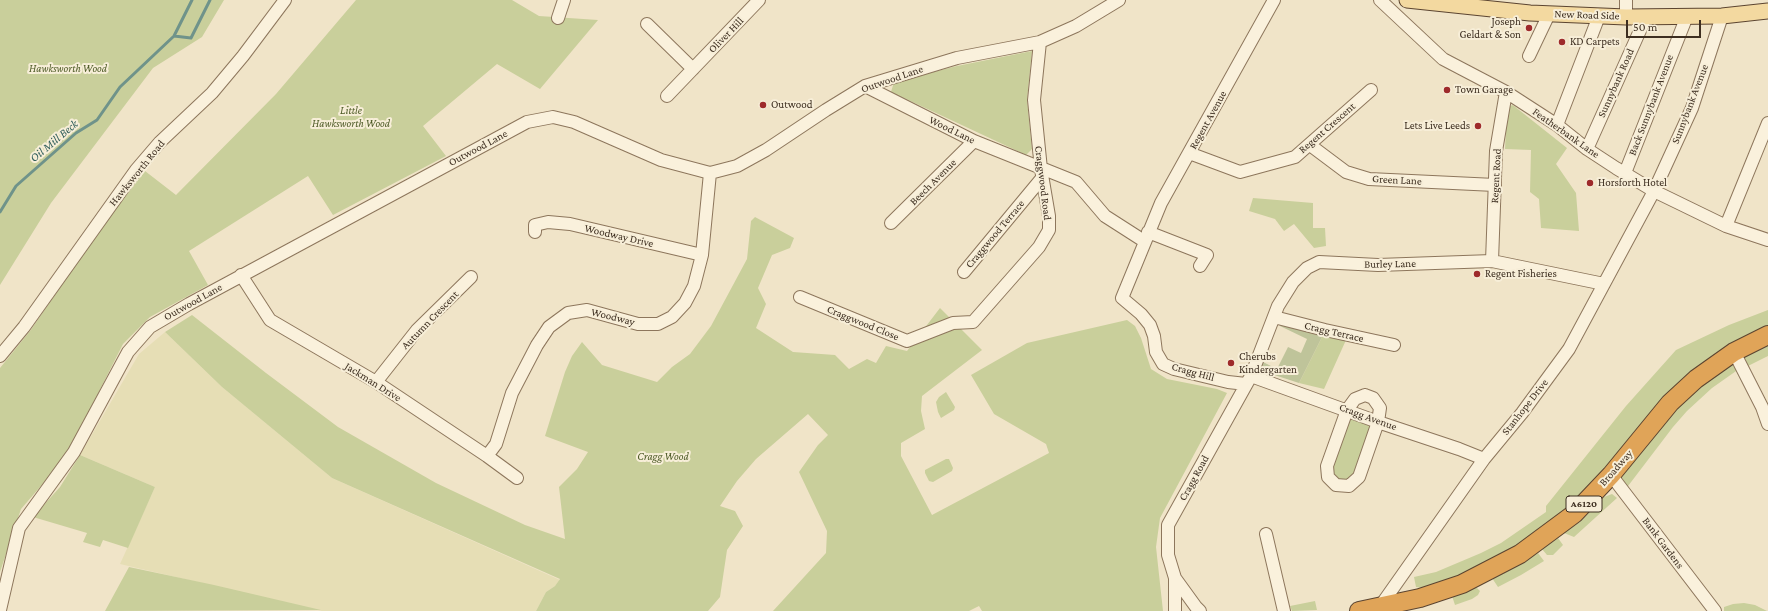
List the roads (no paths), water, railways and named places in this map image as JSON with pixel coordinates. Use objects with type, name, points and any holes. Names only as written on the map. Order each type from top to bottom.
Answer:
[{"type":"highway","name":"Broadway","points":[[1360,611],[1379,609],[1420,598],[1462,584],[1520,554],[1574,514],[1611,475],[1670,403],[1696,379],[1734,352],[1768,335]]},
{"type":"main road","name":"New Road Side","points":[[1407,0],[1549,14],[1626,17],[1722,16],[1768,11]]},
{"type":"street","name":"Hawksworth Road","points":[[0,356],[24,327],[136,170],[160,142],[212,93],[243,56],[285,0]]},
{"type":"street","points":[[558,18],[564,0]]},
{"type":"street","name":"Oliver Hill","points":[[667,96],[759,0]]},
{"type":"street","name":"Outwood Lane","points":[[0,610],[19,528],[74,452],[128,352],[150,327],[241,276],[527,122],[553,117],[574,122],[661,160],[710,173],[743,163],[766,150],[865,86],[957,58],[1040,42],[1076,26],[1119,0]]},
{"type":"street","name":"Regent Avenue","points":[[1146,237],[1161,203],[1274,0]]},
{"type":"street","name":"Featherbank Lane","points":[[1380,0],[1443,59],[1506,92],[1587,148],[1654,191],[1726,226],[1768,240]]},
{"type":"street","points":[[1626,0],[1626,17]]},
{"type":"street","points":[[1529,56],[1549,14]]},
{"type":"street","points":[[1557,126],[1599,16]]},
{"type":"street","name":"Back Sunnybank Avenue","points":[[1625,173],[1687,16]]},
{"type":"street","name":"Sunnybank Avenue","points":[[1654,191],[1692,108],[1722,16]]},
{"type":"street","name":"Sunnybank Road","points":[[1587,148],[1646,17]]},
{"type":"street","points":[[646,24],[693,69]]},
{"type":"street","name":"Craggwood Road","points":[[973,322],[1039,247],[1049,230],[1049,216],[1041,173],[1034,100],[1040,42]]},
{"type":"street","name":"Wood Lane","points":[[865,86],[1041,173],[1076,182],[1105,216],[1146,237],[1207,255],[1200,266]]},
{"type":"street","name":"Regent Crescent","points":[[1189,153],[1240,172],[1294,157],[1310,145],[1371,90]]},
{"type":"street","name":"Regent Road","points":[[1492,261],[1496,151],[1506,92]]},
{"type":"street","points":[[1726,226],[1767,127]]},
{"type":"street","name":"Beech Avenue","points":[[891,222],[974,141]]},
{"type":"street","name":"Green Lane","points":[[1310,145],[1346,172],[1369,179],[1495,185]]},
{"type":"street","name":"Woodway","points":[[487,456],[496,444],[512,394],[537,345],[549,327],[568,313],[587,310],[638,324],[658,324],[672,318],[685,303],[694,286],[702,256],[710,173]]},
{"type":"street","name":"Craggwood Terrace","points":[[964,272],[1041,173]]},
{"type":"street","name":"Stanhope Drive","points":[[1379,609],[1484,459],[1522,413],[1569,349],[1654,191]]},
{"type":"street","name":"Woodway Drive","points":[[534,226],[548,222],[570,224],[702,256]]},
{"type":"street","name":"Cragg Hill","points":[[1146,237],[1122,298],[1141,314],[1150,324],[1154,336],[1156,352],[1163,364],[1174,369],[1228,382],[1249,380]]},
{"type":"street","name":"Burley Lane","points":[[1249,380],[1278,306],[1293,282],[1307,268],[1319,262],[1378,265],[1492,261],[1604,284]]},
{"type":"street","name":"Jackman Drive","points":[[241,276],[270,320],[376,382],[487,456],[517,478]]},
{"type":"street","name":"Autumn Crescent","points":[[376,382],[417,330],[471,277]]},
{"type":"street","name":"Craggwood Close","points":[[800,297],[907,341],[953,323],[973,322]]},
{"type":"street","name":"Cragg Terrace","points":[[1274,317],[1394,345]]},
{"type":"street","points":[[1734,352],[1762,406],[1768,424]]},
{"type":"street","name":"Cragg Avenue","points":[[1249,380],[1346,410],[1484,459]]},
{"type":"street","name":"Cragg Road","points":[[1175,611],[1175,578],[1168,555],[1168,525],[1249,380]]},
{"type":"street","points":[[1365,395],[1373,398],[1380,408],[1378,422],[1359,477],[1349,486],[1336,485],[1328,477],[1327,466],[1346,410],[1355,399],[1365,395]]},
{"type":"street","name":"Bank Gardens","points":[[1611,475],[1715,611]]},
{"type":"street","points":[[1266,534],[1284,611]]},
{"type":"street","name":"Cragg Road","points":[[1175,578],[1200,611]]},
{"type":"waterway","name":"Oil Mill Beck","points":[[0,212],[16,186],[76,133],[97,120],[120,87],[174,36],[192,0]]},
{"type":"waterway","points":[[174,36],[191,38],[210,0]]},
{"type":"place","name":"Joseph Geldart & Son","points":[[1529,28]]},
{"type":"place","name":"KD Carpets","points":[[1562,42]]},
{"type":"place","name":"Town Garage","points":[[1447,90]]},
{"type":"place","name":"Outwood","points":[[763,105]]},
{"type":"place","name":"Lets Live Leeds","points":[[1478,126]]},
{"type":"place","name":"Horsforth Hotel","points":[[1590,183]]},
{"type":"place","name":"Regent Fisheries","points":[[1477,274]]},
{"type":"place","name":"Cherubs Kindergarten","points":[[1231,363]]},
{"type":"park label","name":"Hawksworth Wood","points":[[68,69]]},
{"type":"park label","name":"Little Hawksworth Wood","points":[[351,117]]},
{"type":"park label","name":"Cragg Wood","points":[[663,457]]}]
